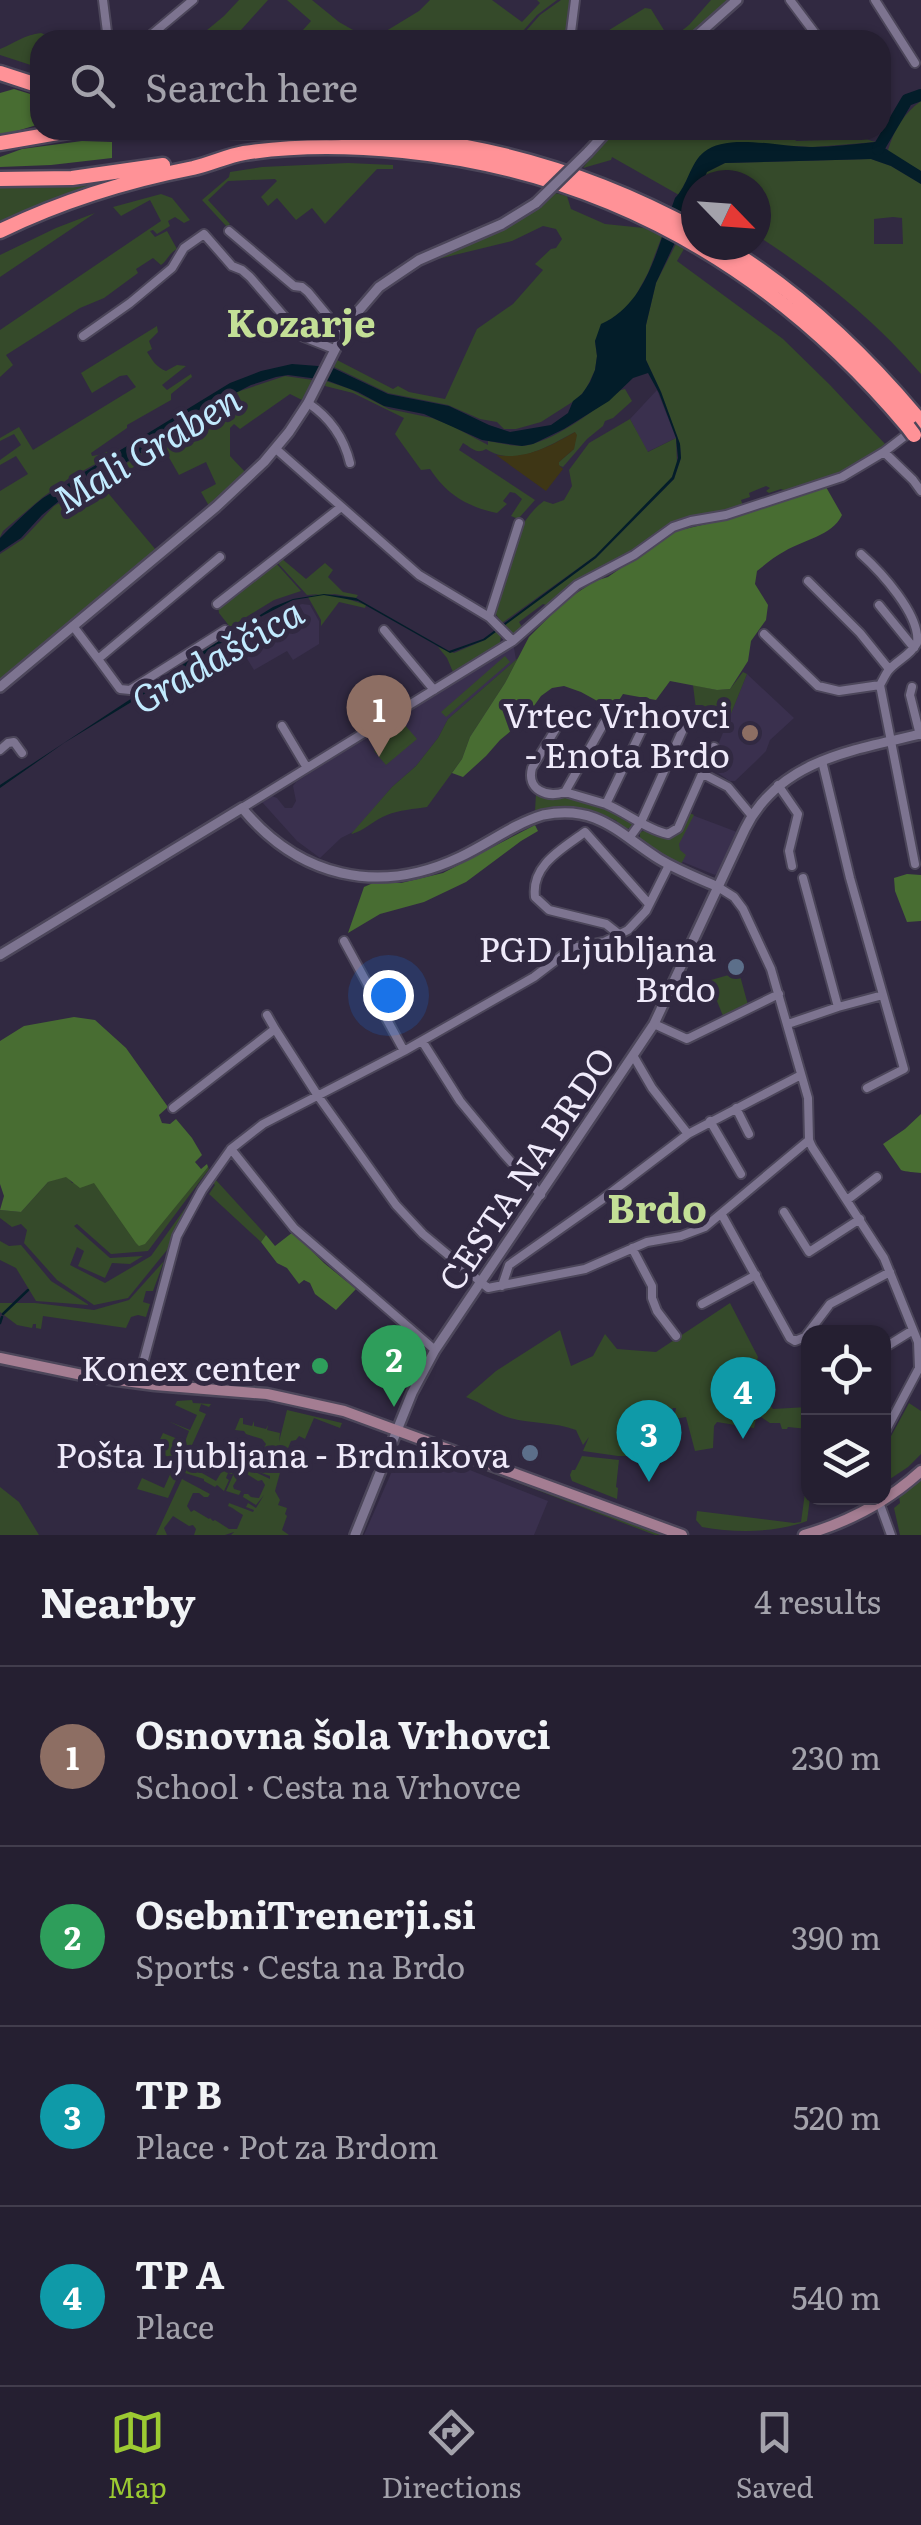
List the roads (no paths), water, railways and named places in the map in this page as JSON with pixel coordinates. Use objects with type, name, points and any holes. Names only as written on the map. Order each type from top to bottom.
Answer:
[{"type":"highway","points":[[0,74],[30,83]]},
{"type":"highway","points":[[0,143],[30,138]]},
{"type":"highway","points":[[412,140],[532,162],[580,178],[681,230]]},
{"type":"highway","points":[[0,179],[72,178],[239,154],[353,148],[447,157],[549,181],[651,214]]},
{"type":"highway","points":[[0,231],[93,192],[239,154]]},
{"type":"highway","points":[[724,260],[804,320],[917,428]]},
{"type":"highway","points":[[745,260],[820,317],[874,368],[917,428]]},
{"type":"main road","points":[[0,1358],[82,1375],[288,1398],[344,1411],[682,1535]]},
{"type":"main road","points":[[891,1492],[921,1471]]},
{"type":"main road","points":[[804,1535],[839,1524],[871,1505]]},
{"type":"street","points":[[104,0],[107,30]]},
{"type":"street","points":[[157,30],[193,0]]},
{"type":"street","points":[[572,30],[576,0]]},
{"type":"street","points":[[703,30],[737,0]]},
{"type":"street","points":[[790,0],[812,30]]},
{"type":"street","points":[[875,0],[915,63]]},
{"type":"street","points":[[0,687],[208,514],[276,448],[308,403],[342,333],[366,300],[399,272],[432,253],[502,224],[536,203],[599,140]]},
{"type":"street","points":[[230,230],[294,286],[308,292],[342,333]]},
{"type":"street","points":[[83,336],[172,268],[184,248],[204,234],[232,266],[250,277],[301,336],[334,349]]},
{"type":"street","points":[[308,403],[331,422],[350,463]]},
{"type":"street","points":[[0,955],[512,641],[571,590],[634,555],[674,527],[726,515],[842,477],[917,428]]},
{"type":"street","points":[[276,448],[424,578],[496,624],[512,641]]},
{"type":"street","points":[[884,452],[921,491]]},
{"type":"street","points":[[217,604],[341,507]]},
{"type":"street","points":[[496,624],[519,523]]},
{"type":"street","points":[[861,554],[890,579],[919,622],[920,640],[908,656],[890,669],[880,685],[914,864]]},
{"type":"street","points":[[98,659],[220,557]]},
{"type":"street","points":[[808,581],[860,632],[890,669]]},
{"type":"street","points":[[879,606],[914,648]]},
{"type":"street","points":[[74,626],[120,689],[130,690],[225,630]]},
{"type":"street","points":[[384,630],[434,690]]},
{"type":"street","points":[[764,634],[818,686],[839,690],[880,685]]},
{"type":"street","points":[[792,866],[789,851],[798,814],[778,784],[822,761],[920,735],[910,696],[912,688]]},
{"type":"street","points":[[563,716],[532,768],[530,776],[535,788],[544,794],[565,792],[606,804],[662,833],[678,828],[714,747]]},
{"type":"street","points":[[606,804],[648,717]]},
{"type":"street","points":[[565,792],[604,723]]},
{"type":"street","points":[[282,726],[307,768]]},
{"type":"street","points":[[630,838],[684,727]]},
{"type":"street","points":[[0,750],[14,742],[22,753]]},
{"type":"street","points":[[822,761],[904,1069],[867,1088]]},
{"type":"street","points":[[703,774],[728,787],[752,816]]},
{"type":"street","name":"CESTA NA BRDO","points":[[355,1535],[417,1381],[654,1024],[752,816],[778,784]]},
{"type":"street","points":[[242,808],[287,850],[329,869],[366,878],[408,874],[442,864],[536,817],[556,812],[581,813],[600,818],[669,865],[734,897],[744,909],[779,994],[809,1110],[809,1140],[884,1258],[920,1352],[919,1368],[891,1421]]},
{"type":"street","points":[[620,935],[606,924],[549,910],[536,897],[534,888],[542,866],[584,832],[650,904]]},
{"type":"street","points":[[138,1382],[172,1250],[185,1221],[231,1150],[263,1124],[534,978],[572,948],[620,935],[640,919],[669,865]]},
{"type":"street","points":[[803,878],[838,1007]]},
{"type":"street","points":[[344,941],[404,1051]]},
{"type":"street","points":[[654,1024],[687,1039],[779,994]]},
{"type":"street","points":[[788,1024],[883,994]]},
{"type":"street","points":[[267,1015],[318,1096],[396,1206],[488,1288],[585,1269],[647,1242],[705,1227],[809,1140]]},
{"type":"street","points":[[173,1108],[275,1029]]},
{"type":"street","points":[[422,1041],[460,1101],[542,1195]]},
{"type":"street","points":[[634,1057],[652,1088],[688,1134]]},
{"type":"street","points":[[502,1286],[509,1265],[688,1134],[801,1075]]},
{"type":"street","points":[[736,1108],[749,1134]]},
{"type":"street","points":[[710,1122],[742,1174]]},
{"type":"street","points":[[231,1150],[294,1228],[436,1350]]},
{"type":"street","points":[[847,1200],[876,1177]]},
{"type":"street","points":[[784,1212],[809,1252],[860,1218]]},
{"type":"street","points":[[722,1215],[795,1341],[802,1340],[830,1304],[890,1272]]},
{"type":"street","points":[[632,1248],[652,1286],[658,1312],[676,1336]]},
{"type":"street","points":[[702,1304],[756,1275]]},
{"type":"street","points":[[891,1344],[913,1330]]},
{"type":"street","points":[[881,1505],[891,1535]]},
{"type":"water","points":[[875,142],[921,171],[921,184],[871,159],[725,163],[711,170],[691,170],[704,152],[726,143],[836,146]]},
{"type":"water","name":"Mali Graben","points":[[681,190],[681,230],[656,283],[646,325],[646,360],[680,444],[681,458],[674,479],[596,558],[485,640],[450,653],[358,601],[324,595],[293,600],[64,743],[0,788],[0,785],[234,631],[293,599],[324,594],[356,598],[449,651],[483,639],[595,556],[672,477],[678,458],[676,438],[648,373],[633,378],[609,401],[564,429],[522,446],[482,440],[424,414],[384,406],[326,380],[276,377],[226,398],[59,501],[21,538],[0,552],[0,538],[43,498],[230,383],[292,364],[331,367],[388,394],[449,406],[510,432],[551,425],[568,413],[590,382],[601,324],[617,315],[641,287]]},
{"type":"waterway","points":[[891,127],[907,100],[921,95]]},
{"type":"waterway","points":[[878,149],[883,140]]},
{"type":"waterway","points":[[3,1314],[28,1290]]},
{"type":"waterway","points":[[0,1323],[2,1317]]},
{"type":"place","name":"Vrtec Vrhovci - Enota Brdo","points":[[750,733]]},
{"type":"place","name":"Osnovna šola Vrhovci","points":[[379,757]]},
{"type":"place","name":"PGD Ljubljana Brdo","points":[[736,967]]},
{"type":"place","name":"Konex center","points":[[320,1366]]},
{"type":"place","name":"OsebniTrenerji.si","points":[[394,1407]]},
{"type":"place","name":"TP A","points":[[743,1439]]},
{"type":"place","name":"Pošta Ljubljana - Brdnikova","points":[[530,1453]]},
{"type":"place","name":"TP B","points":[[649,1482]]},
{"type":"district","name":"Kozarje","points":[[301,320]]},
{"type":"district","name":"Brdo","points":[[657,1205]]},
{"type":"water label","name":"Gradaščica","points":[[216,654]]}]
